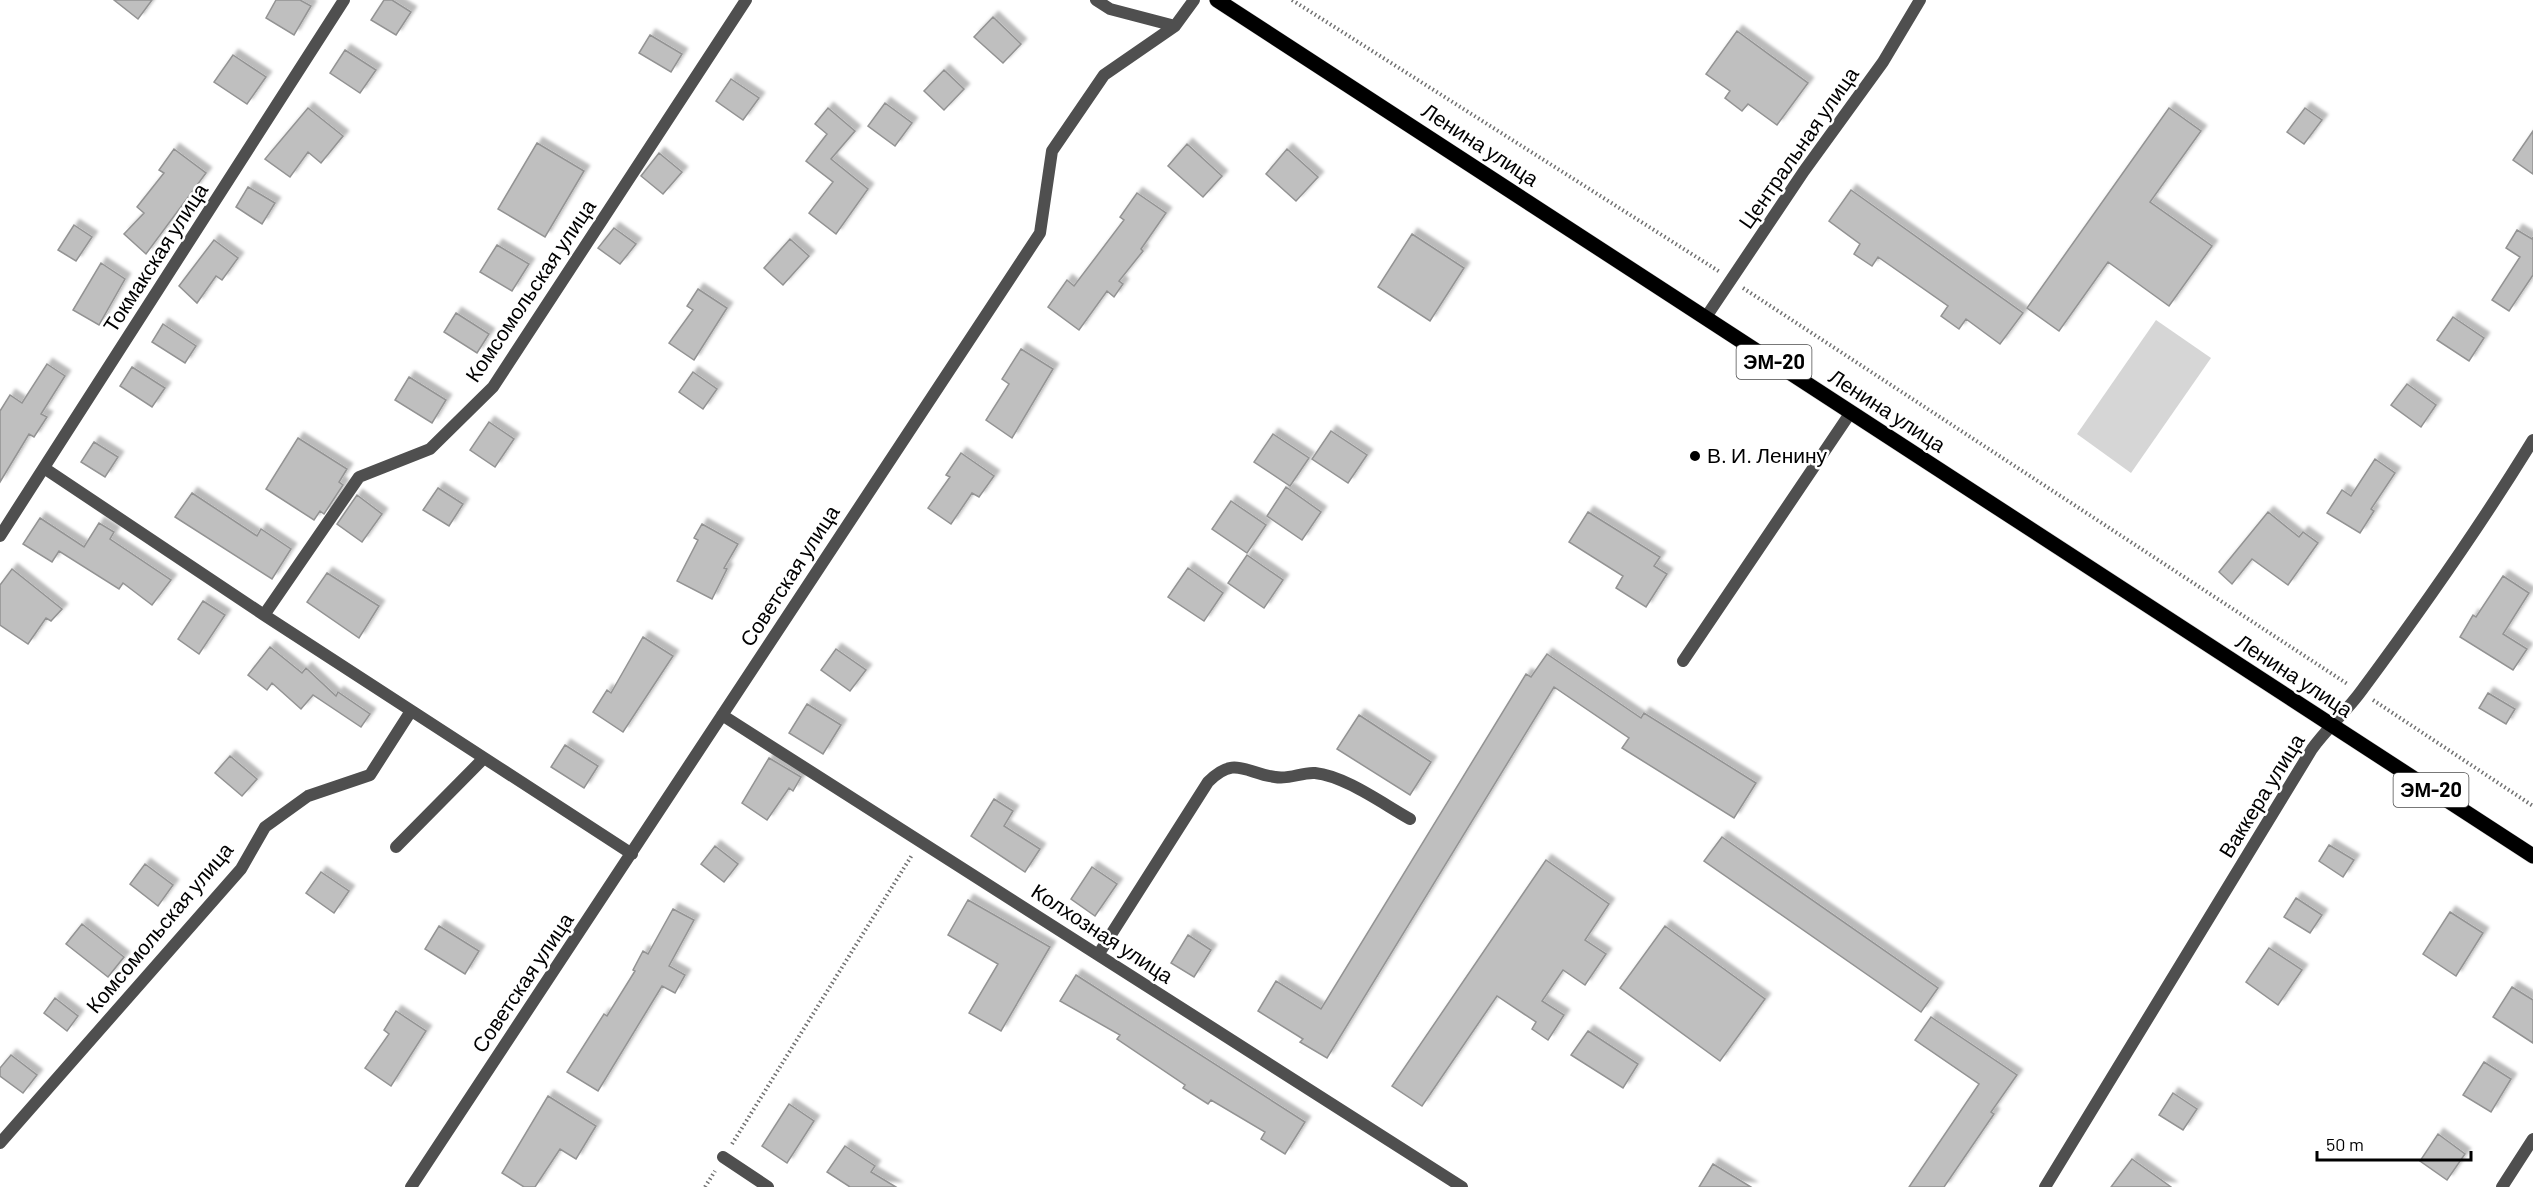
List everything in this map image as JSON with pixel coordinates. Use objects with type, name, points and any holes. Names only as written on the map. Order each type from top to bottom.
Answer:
[{"type":"main road","name":"Ленина улица","points":[[1217,0],[2533,856]]},
{"type":"street","name":"Токмакская улица","points":[[0,536],[344,0]]},
{"type":"street","name":"Комсомольская улица","points":[[264,615],[359,477],[430,449],[493,387],[746,0]]},
{"type":"street","points":[[1096,0],[1110,9],[1175,26]]},
{"type":"street","name":"Советская улица","points":[[411,1187],[1040,233],[1052,151],[1104,75],[1175,26],[1194,0]]},
{"type":"street","name":"Центральная улица","points":[[1706,317],[1883,62],[1920,0]]},
{"type":"street","points":[[1683,661],[1851,412]]},
{"type":"street","name":"Ваккера улица","points":[[2045,1187],[2330,724],[2361,692],[2509,479],[2533,440]]},
{"type":"street","points":[[44,468],[264,615],[632,854]]},
{"type":"street","name":"Комсомольская улица","points":[[0,1143],[241,869],[265,827],[308,796],[370,775],[411,711]]},
{"type":"street","name":"Колхозная улица","points":[[722,715],[1462,1187]]},
{"type":"street","points":[[396,847],[484,758]]},
{"type":"street","points":[[1098,955],[1209,782],[1222,770],[1236,766],[1273,777],[1292,779],[1304,773],[1333,776],[1410,819]]},
{"type":"street","points":[[2502,1187],[2533,1139]]},
{"type":"street","points":[[723,1157],[768,1187]]},
{"type":"path","points":[[1292,0],[1731,279],[2533,806]]},
{"type":"path","points":[[705,1187],[920,841]]},
{"type":"shaded area","points":[[2156,320],[2211,358],[2131,473],[2077,434]]},
{"type":"building","points":[[114,0],[152,0],[138,19]]},
{"type":"building","points":[[276,0],[300,0],[311,6],[294,35],[266,18]]},
{"type":"building","points":[[384,0],[392,0],[411,12],[396,35],[371,20]]},
{"type":"building","points":[[993,17],[1021,44],[1003,63],[974,37]]},
{"type":"building","points":[[1737,31],[1808,83],[1777,125],[1748,104],[1742,111],[1725,98],[1730,91],[1706,74]]},
{"type":"building","points":[[650,35],[682,54],[671,72],[639,53]]},
{"type":"building","points":[[345,50],[376,70],[360,93],[330,73]]},
{"type":"building","points":[[233,55],[266,77],[247,104],[214,82]]},
{"type":"building","points":[[944,70],[964,89],[944,110],[924,91]]},
{"type":"building","points":[[731,79],[759,98],[743,120],[716,101]]},
{"type":"building","points":[[885,103],[912,123],[895,146],[868,126]]},
{"type":"building","points":[[308,108],[343,136],[321,163],[308,152],[290,177],[265,159]]},
{"type":"building","points":[[828,108],[855,131],[831,159],[868,189],[836,234],[809,213],[833,182],[806,161],[827,134],[815,124]]},
{"type":"building","points":[[2169,108],[2201,131],[2150,202],[2212,246],[2169,306],[2108,262],[2059,331],[2027,308]]},
{"type":"building","points":[[2305,108],[2322,120],[2304,144],[2287,132]]},
{"type":"building","points":[[2533,131],[2533,174],[2513,160]]},
{"type":"building","points":[[537,143],[584,171],[545,237],[498,209]]},
{"type":"building","points":[[1187,144],[1222,176],[1203,197],[1168,166]]},
{"type":"building","points":[[174,149],[206,173],[146,254],[124,234],[144,213],[137,207],[164,173],[159,170]]},
{"type":"building","points":[[1287,149],[1318,177],[1296,201],[1266,174]]},
{"type":"building","points":[[659,153],[682,172],[663,194],[641,176]]},
{"type":"building","points":[[248,187],[275,203],[262,224],[236,207]]},
{"type":"building","points":[[1851,190],[2023,313],[2000,344],[1966,319],[1959,329],[1941,316],[1948,306],[1878,257],[1872,266],[1854,254],[1860,244],[1829,221]]},
{"type":"building","points":[[1137,193],[1166,213],[1141,249],[1143,251],[1119,281],[1123,284],[1114,297],[1107,291],[1079,330],[1048,307],[1067,280],[1074,286],[1124,220],[1120,217]]},
{"type":"building","points":[[74,225],[92,237],[76,261],[58,250]]},
{"type":"building","points":[[614,228],[636,244],[620,264],[598,248]]},
{"type":"building","points":[[2517,230],[2532,239],[2533,237],[2533,275],[2509,311],[2492,300],[2520,257],[2506,248]]},
{"type":"building","points":[[1412,234],[1464,268],[1430,321],[1378,287]]},
{"type":"building","points":[[790,239],[809,256],[783,285],[764,268]]},
{"type":"building","points":[[214,240],[238,258],[222,280],[216,276],[197,303],[179,286]]},
{"type":"building","points":[[497,245],[529,264],[512,291],[480,272]]},
{"type":"building","points":[[101,263],[125,279],[99,325],[73,310]]},
{"type":"building","points":[[698,289],[727,308],[694,360],[669,343],[693,310],[687,306]]},
{"type":"building","points":[[456,313],[489,334],[477,353],[444,332]]},
{"type":"building","points":[[2453,317],[2484,338],[2469,361],[2437,340]]},
{"type":"building","points":[[163,324],[196,346],[185,363],[152,342]]},
{"type":"building","points":[[1021,349],[1053,369],[1012,438],[986,420],[1009,384],[1002,379]]},
{"type":"building","points":[[47,364],[65,376],[41,414],[47,417],[34,437],[29,434],[0,482],[0,411],[10,395],[22,403]]},
{"type":"building","points":[[132,367],[165,388],[152,407],[120,386]]},
{"type":"building","points":[[693,372],[717,389],[703,409],[679,392]]},
{"type":"building","points":[[409,377],[446,400],[432,423],[395,400]]},
{"type":"building","points":[[2407,384],[2436,405],[2421,427],[2391,405]]},
{"type":"building","points":[[489,422],[514,439],[495,467],[470,450]]},
{"type":"building","points":[[1331,431],[1367,455],[1348,483],[1312,459]]},
{"type":"building","points":[[1273,434],[1309,458],[1290,486],[1254,462]]},
{"type":"building","points":[[298,438],[347,469],[339,482],[343,485],[324,514],[320,511],[314,520],[266,489]]},
{"type":"building","points":[[94,442],[118,457],[105,477],[81,462]]},
{"type":"building","points":[[961,453],[994,476],[979,497],[972,493],[951,524],[928,508],[950,477],[946,475]]},
{"type":"building","points":[[2375,459],[2395,473],[2371,509],[2374,511],[2360,533],[2327,513],[2342,490],[2351,496]]},
{"type":"building","points":[[1286,487],[1321,512],[1302,540],[1267,516]]},
{"type":"building","points":[[438,488],[463,504],[449,526],[423,510]]},
{"type":"building","points":[[192,493],[257,536],[261,529],[291,549],[272,579],[175,517]]},
{"type":"building","points":[[357,495],[382,514],[362,542],[337,524]]},
{"type":"building","points":[[1231,501],[1266,525],[1247,553],[1212,529]]},
{"type":"building","points":[[1588,512],[1660,557],[1654,566],[1667,574],[1646,607],[1616,588],[1623,576],[1569,542]]},
{"type":"building","points":[[2268,512],[2299,537],[2303,532],[2318,543],[2288,585],[2252,559],[2232,584],[2219,572]]},
{"type":"building","points":[[40,518],[84,547],[99,523],[114,532],[110,539],[171,580],[152,605],[123,583],[119,589],[59,551],[52,562],[23,544]]},
{"type":"building","points":[[702,524],[738,544],[724,568],[727,569],[712,599],[677,581],[698,540],[694,538]]},
{"type":"building","points":[[1247,555],[1283,580],[1264,608],[1228,583]]},
{"type":"building","points":[[1188,568],[1223,593],[1204,621],[1168,597]]},
{"type":"building","points":[[12,569],[62,609],[51,621],[46,618],[28,644],[0,625],[0,585]]},
{"type":"building","points":[[327,573],[379,606],[359,638],[307,602]]},
{"type":"building","points":[[2503,576],[2529,593],[2503,634],[2527,649],[2513,670],[2460,637],[2473,615],[2476,617]]},
{"type":"building","points":[[203,601],[225,615],[199,654],[178,639]]},
{"type":"building","points":[[643,637],[673,656],[623,732],[593,712],[607,690],[611,693]]},
{"type":"building","points":[[270,647],[302,673],[306,668],[336,696],[338,692],[370,714],[361,727],[313,695],[301,709],[272,683],[267,690],[248,675]]},
{"type":"building","points":[[836,649],[866,670],[850,691],[821,670]]},
{"type":"building","points":[[1547,654],[1641,718],[1644,713],[1756,783],[1734,818],[1622,748],[1629,738],[1554,687],[1327,1058],[1300,1042],[1303,1039],[1258,1011],[1276,981],[1321,1009],[1526,674],[1531,677]]},
{"type":"building","points":[[2488,693],[2515,709],[2506,724],[2479,708]]},
{"type":"building","points":[[807,704],[841,725],[823,754],[789,733]]},
{"type":"building","points":[[1359,715],[1431,762],[1410,795],[1337,749]]},
{"type":"building","points":[[565,745],[598,766],[584,788],[551,767]]},
{"type":"building","points":[[230,756],[257,779],[242,796],[215,773]]},
{"type":"building","points":[[769,758],[801,777],[793,791],[789,788],[767,820],[742,803]]},
{"type":"building","points":[[994,799],[1013,811],[1004,826],[1040,849],[1025,872],[971,836]]},
{"type":"building","points":[[1722,837],[1938,988],[1921,1012],[1704,861]]},
{"type":"building","points":[[2329,845],[2354,860],[2343,877],[2319,861]]},
{"type":"building","points":[[715,846],[738,864],[724,882],[701,864]]},
{"type":"building","points":[[1546,860],[1609,904],[1585,940],[1606,954],[1585,985],[1563,970],[1542,1001],[1564,1015],[1548,1040],[1532,1029],[1536,1022],[1497,996],[1422,1106],[1392,1086]]},
{"type":"building","points":[[145,864],[173,885],[158,906],[130,884]]},
{"type":"building","points":[[1092,867],[1117,884],[1095,916],[1071,899]]},
{"type":"building","points":[[321,872],[349,891],[334,913],[306,893]]},
{"type":"building","points":[[2296,898],[2322,915],[2310,933],[2284,917]]},
{"type":"building","points":[[968,900],[1050,947],[1001,1031],[969,1013],[998,964],[948,935]]},
{"type":"building","points":[[673,909],[694,920],[669,966],[685,975],[675,993],[662,986],[598,1091],[567,1072],[604,1014],[607,1016],[635,971],[633,970],[643,951],[648,954]]},
{"type":"building","points":[[2450,912],[2483,933],[2456,976],[2423,954]]},
{"type":"building","points":[[82,924],[124,957],[108,977],[66,944]]},
{"type":"building","points":[[439,926],[479,951],[465,974],[425,949]]},
{"type":"building","points":[[1665,926],[1765,999],[1720,1061],[1620,988]]},
{"type":"building","points":[[1188,935],[1211,950],[1194,977],[1171,963]]},
{"type":"building","points":[[2269,948],[2302,970],[2278,1005],[2246,982]]},
{"type":"building","points":[[1076,975],[1305,1122],[1285,1154],[1261,1139],[1265,1132],[1211,1100],[1208,1104],[1183,1088],[1185,1085],[1117,1039],[1120,1035],[1060,1001]]},
{"type":"building","points":[[2512,987],[2533,1000],[2533,1043],[2493,1017]]},
{"type":"building","points":[[55,998],[78,1016],[67,1031],[44,1013]]},
{"type":"building","points":[[396,1011],[426,1031],[391,1086],[365,1068],[389,1034],[384,1030]]},
{"type":"building","points":[[1931,1017],[2017,1075],[1991,1112],[1994,1114],[1944,1187],[1909,1187],[1979,1084],[1915,1040]]},
{"type":"building","points":[[1588,1031],[1638,1064],[1623,1088],[1571,1055]]},
{"type":"building","points":[[11,1055],[37,1075],[23,1093],[0,1076],[0,1068]]},
{"type":"building","points":[[2484,1062],[2511,1079],[2491,1112],[2463,1095]]},
{"type":"building","points":[[2173,1093],[2197,1109],[2183,1130],[2159,1115]]},
{"type":"building","points":[[548,1096],[596,1126],[576,1159],[560,1149],[535,1187],[524,1187],[502,1173]]},
{"type":"building","points":[[789,1104],[814,1121],[787,1163],[762,1146]]},
{"type":"building","points":[[2438,1134],[2465,1154],[2447,1180],[2420,1161]]},
{"type":"building","points":[[845,1146],[875,1166],[871,1172],[896,1187],[850,1187],[827,1172]]},
{"type":"building","points":[[2132,1159],[2171,1187],[2111,1187]]},
{"type":"building","points":[[1713,1164],[1751,1187],[1699,1187]]},
{"type":"place","name":"В. И. Ленину","points":[[1695,456]]}]
